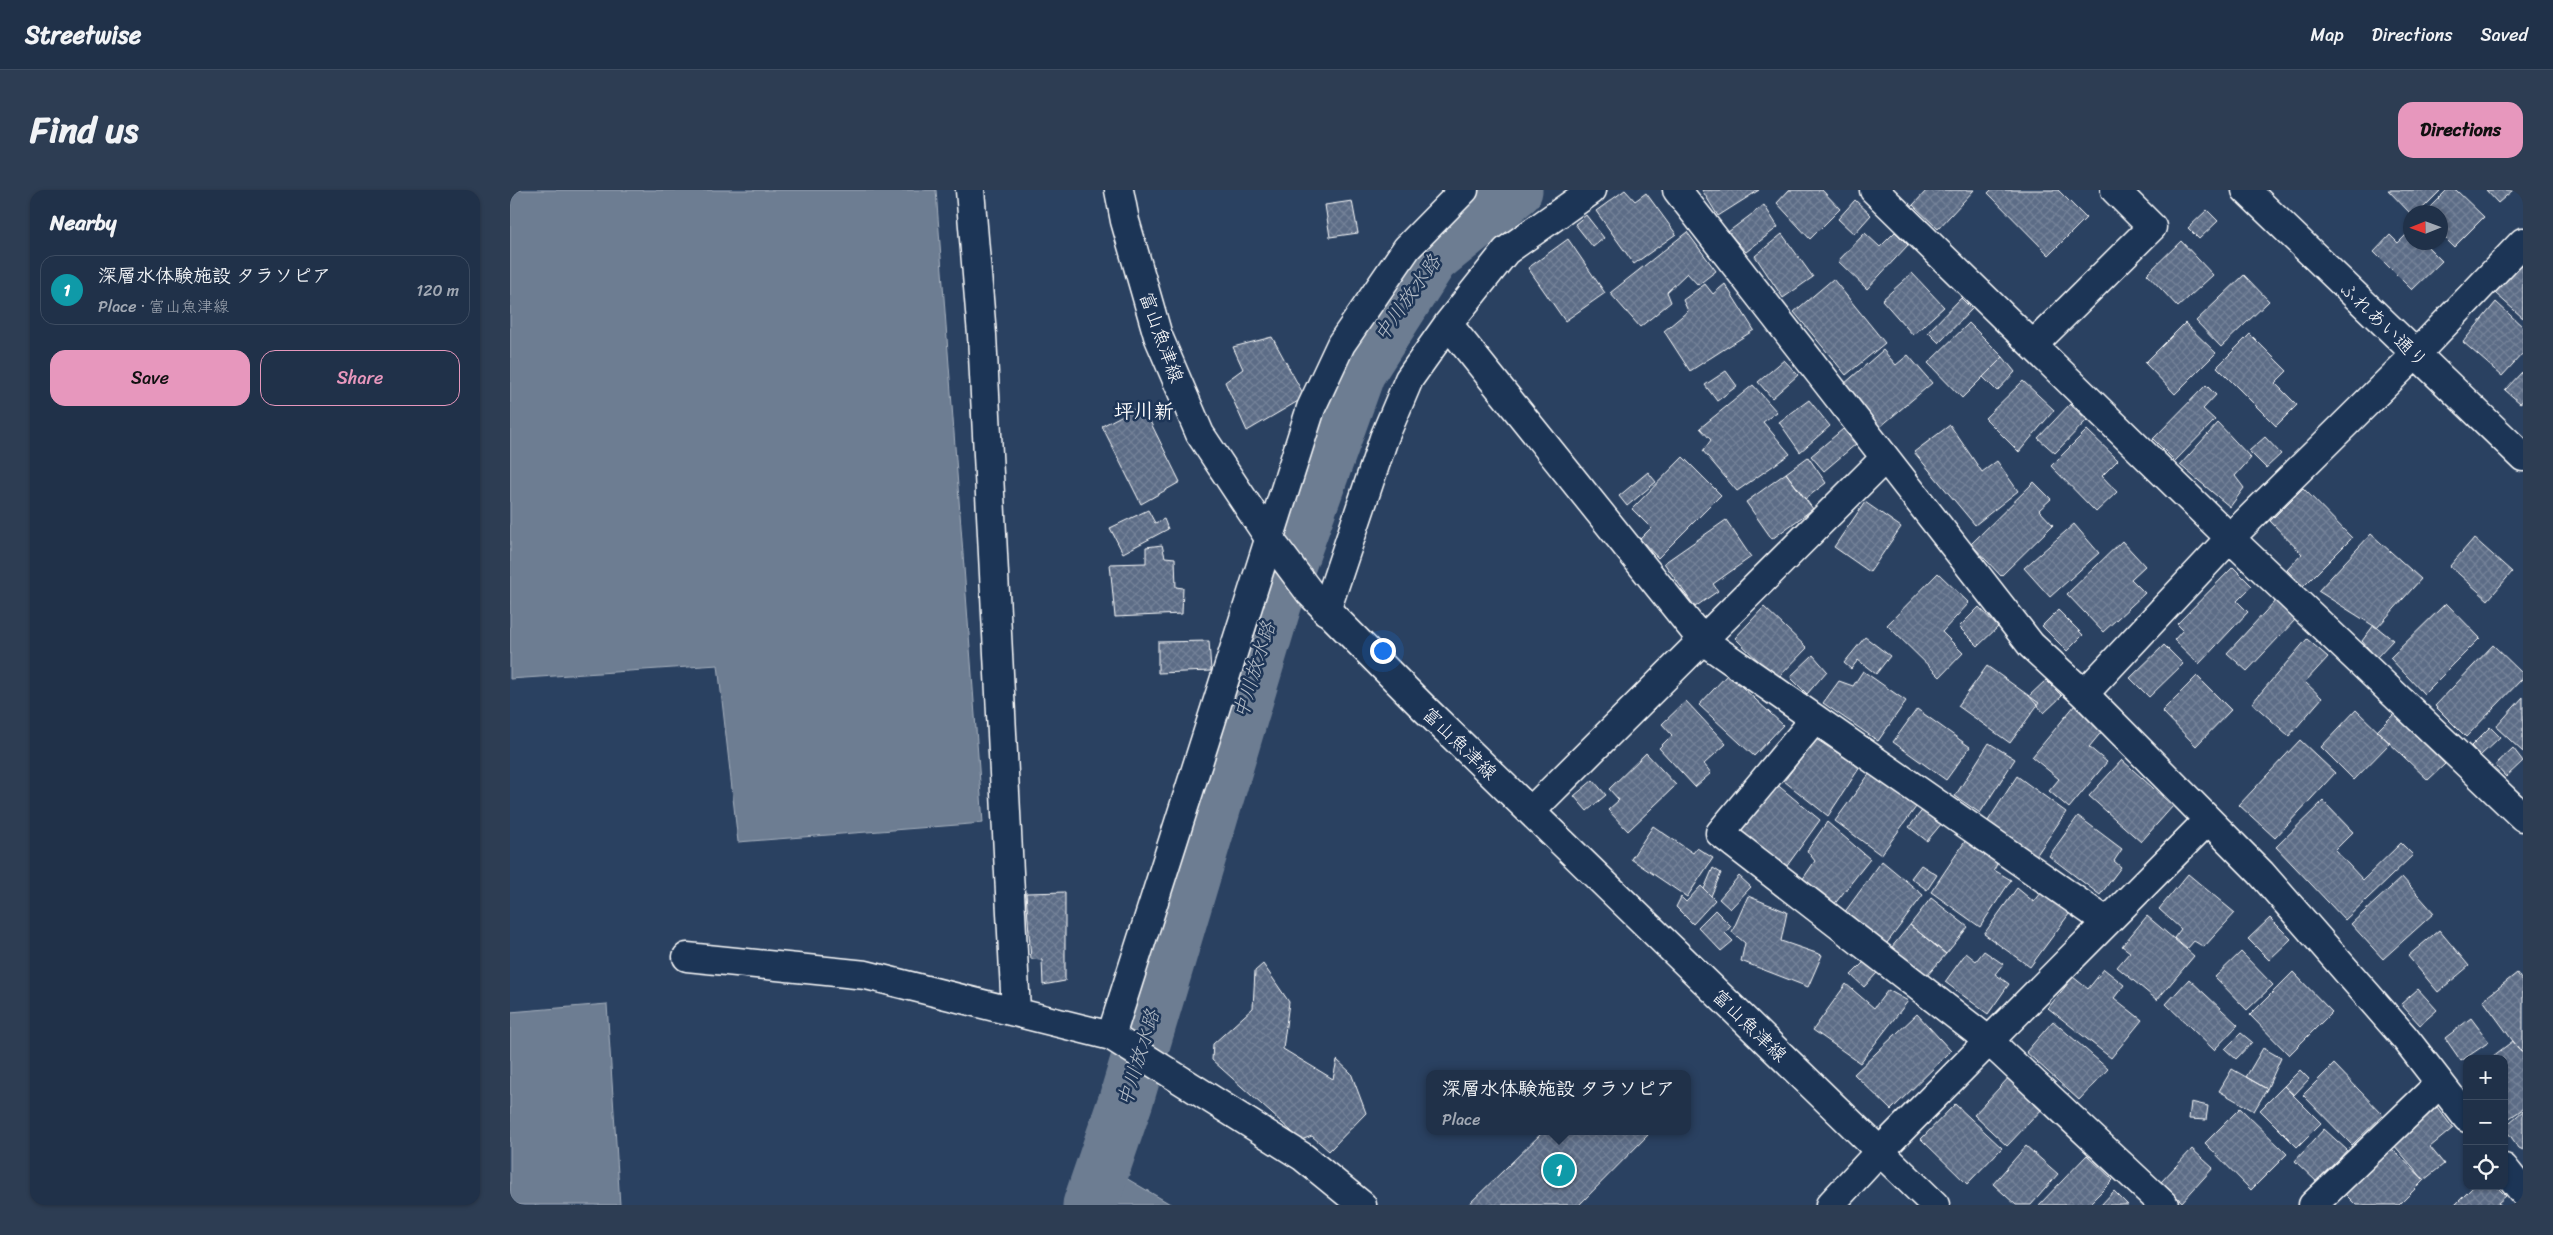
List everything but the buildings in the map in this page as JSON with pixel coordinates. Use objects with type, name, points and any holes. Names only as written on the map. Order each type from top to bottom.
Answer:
[{"type":"street","points":[[970,190],[982,335],[1016,1012]]},
{"type":"street","name":"富山魚津線","points":[[1119,190],[1124,221],[1158,336],[1200,434],[1274,545],[1318,602],[1935,1205]]},
{"type":"street","points":[[1114,1038],[1274,545],[1311,408],[1341,344],[1407,248],[1464,190]]},
{"type":"street","points":[[1318,602],[1409,378],[1448,324],[1506,251],[1592,190]]},
{"type":"street","points":[[1677,190],[2031,645],[2084,694],[2268,880],[2405,1038],[2463,1113]]},
{"type":"street","points":[[1874,190],[2230,538],[2523,817]]},
{"type":"street","name":"ふれあい通り","points":[[2246,190],[2523,457]]},
{"type":"street","points":[[2033,345],[2152,227],[2116,191]]},
{"type":"street","points":[[2084,694],[2230,538],[2416,354],[2523,242]]},
{"type":"street","points":[[1448,324],[1702,640],[2107,922]]},
{"type":"street","points":[[1531,811],[1884,458]]},
{"type":"street","points":[[1816,718],[1720,833],[1989,1041],[2164,1205]]},
{"type":"street","points":[[1830,1205],[1880,1151],[2208,820]]},
{"type":"street","points":[[687,957],[866,975],[1114,1038],[1303,1157],[1362,1205]]},
{"type":"street","points":[[2313,1205],[2440,1083]]},
{"type":"street","points":[[2508,1173],[2523,1192]]},
{"type":"water","points":[[510,190],[936,190],[983,823],[738,842],[718,665],[510,679]]},
{"type":"water","points":[[607,1004],[620,1205],[510,1205],[510,1012]]},
{"type":"water","points":[[1107,1167],[1172,1205],[1093,1205]]},
{"type":"waterway","name":"中川放水路","points":[[1090,1205],[1126,1100],[1274,605],[1358,372],[1431,258],[1515,190]]},
{"type":"place","name":"深層水体験施設 タラソピア","points":[[1559,1170]]},
{"type":"district","name":"坪川新","points":[[1144,411]]}]
